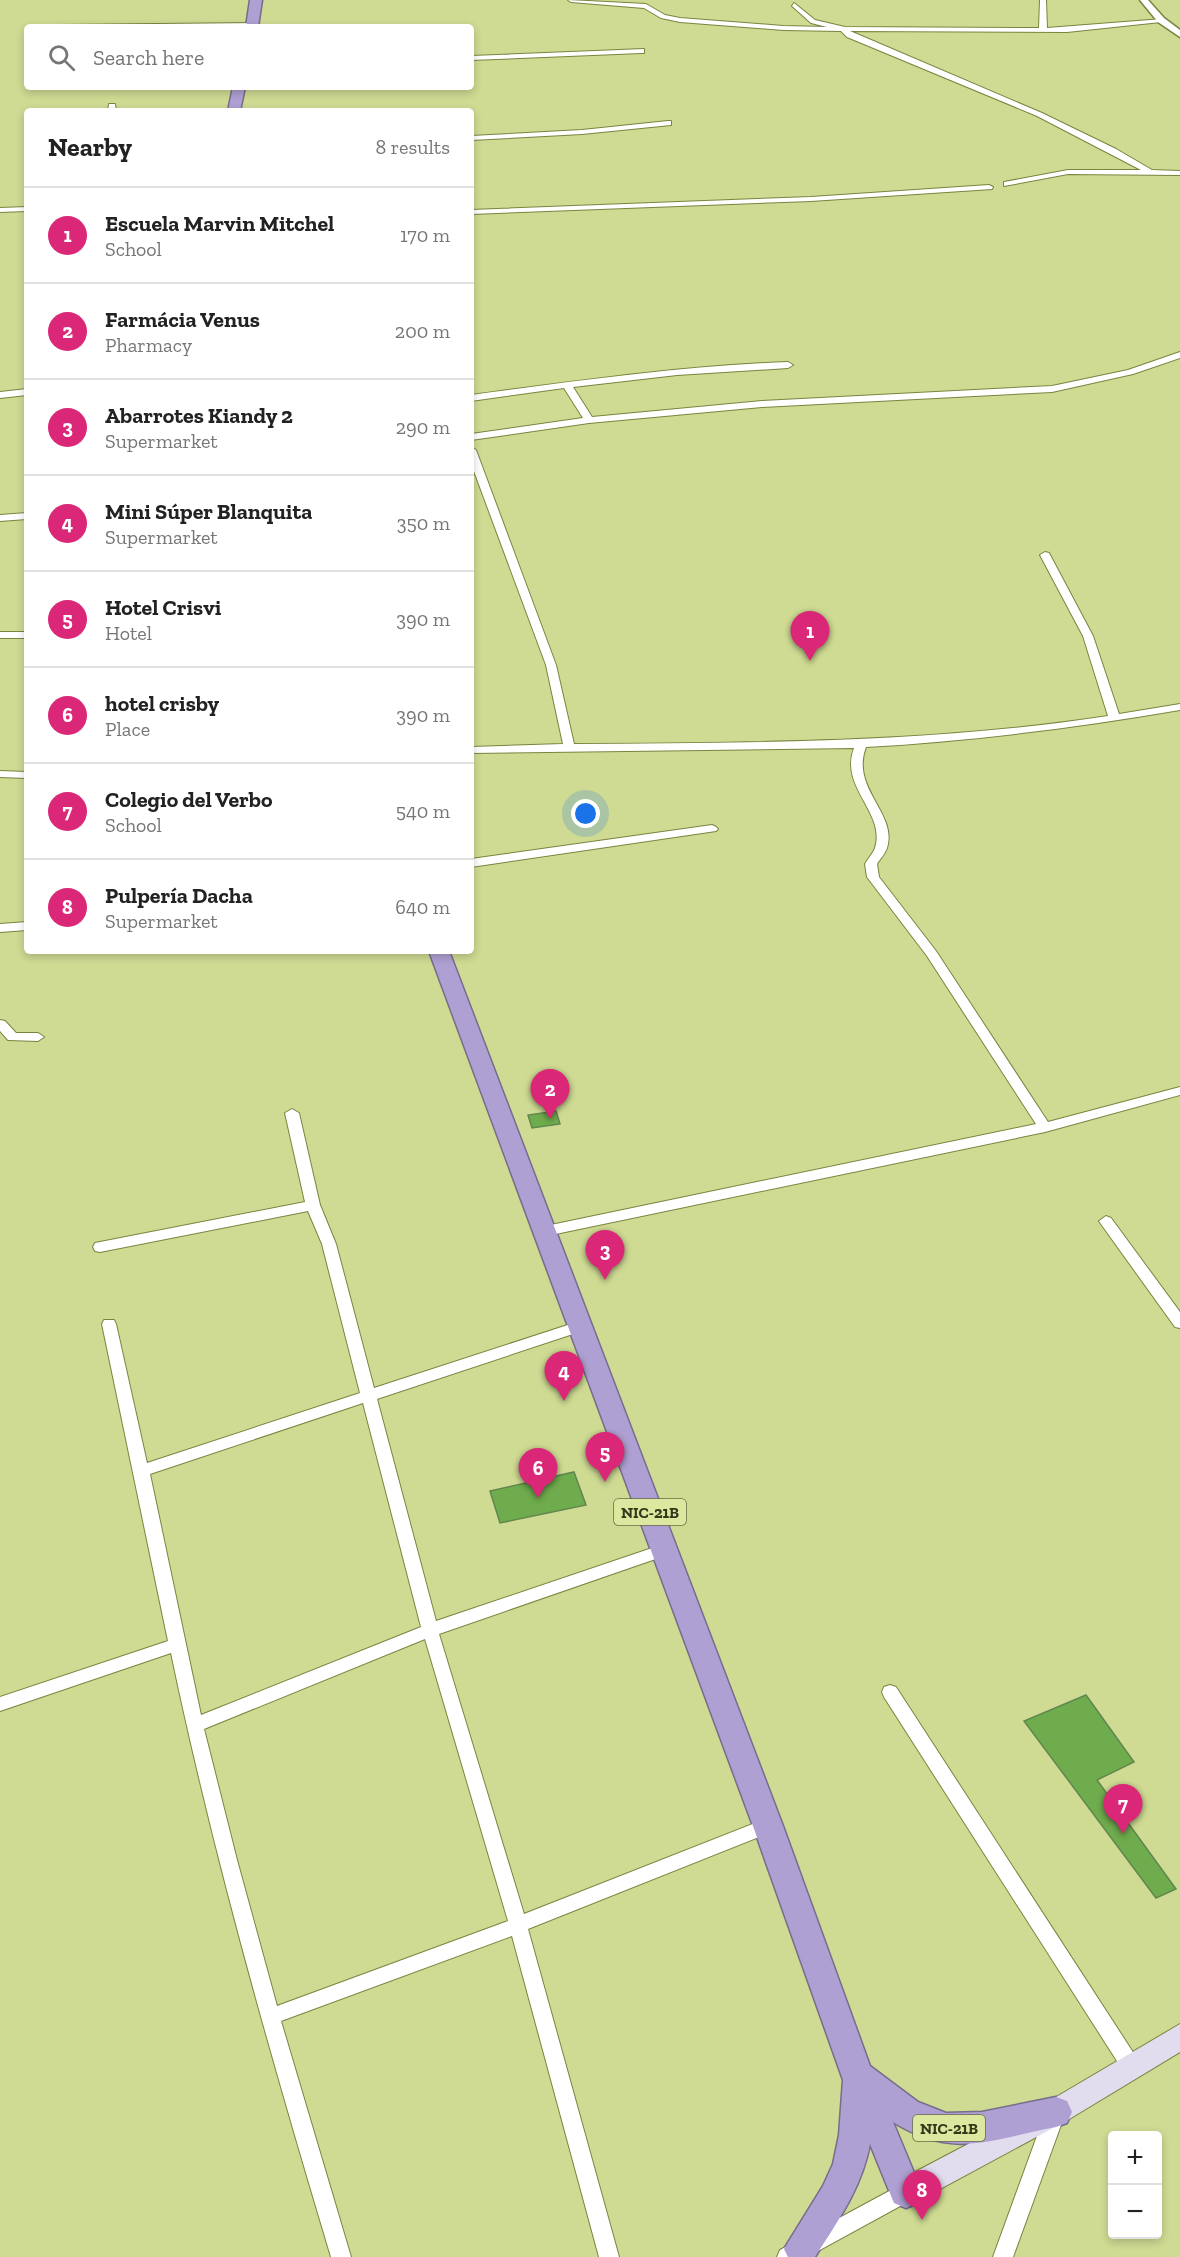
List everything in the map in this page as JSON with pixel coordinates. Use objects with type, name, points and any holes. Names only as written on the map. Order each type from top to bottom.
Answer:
[{"type":"highway","points":[[253,24],[256,0]]},
{"type":"highway","points":[[235,108],[238,90]]},
{"type":"highway","name":"NIC-21B","points":[[441,954],[768,1826],[857,2075],[906,2192]]},
{"type":"highway","points":[[794,2253],[837,2191],[849,2165],[856,2134],[857,2075]]},
{"type":"highway","name":"NIC-21B","points":[[857,2075],[893,2105],[927,2123],[961,2130],[1056,2112]]},
{"type":"main road","name":"NIC-21B","points":[[906,2192],[1056,2112],[1180,2037]]},
{"type":"street","points":[[571,0],[646,6],[663,17],[680,20],[783,28],[1043,30],[1125,26],[1161,20]]},
{"type":"street","points":[[1043,0],[1043,30]]},
{"type":"street","points":[[1144,0],[1161,20],[1180,34]]},
{"type":"street","points":[[794,5],[813,22],[841,27],[850,35],[978,86],[1057,122],[1082,137],[1102,143],[1148,171]]},
{"type":"street","points":[[474,58],[641,51]]},
{"type":"street","points":[[474,138],[562,134],[668,123]]},
{"type":"street","points":[[1007,184],[1068,172],[1180,172]]},
{"type":"street","points":[[474,212],[811,199],[989,187]]},
{"type":"street","points":[[0,210],[24,209]]},
{"type":"street","points":[[474,437],[589,420],[762,404],[1052,389],[1130,372],[1180,355]]},
{"type":"street","points":[[474,398],[638,375],[740,366],[788,365]]},
{"type":"street","points":[[567,385],[589,420]]},
{"type":"street","points":[[0,395],[24,392]]},
{"type":"street","points":[[474,458],[551,665],[569,745]]},
{"type":"street","points":[[0,518],[24,516]]},
{"type":"street","points":[[1045,555],[1088,636],[1115,719]]},
{"type":"street","points":[[0,635],[24,635]]},
{"type":"street","points":[[474,750],[569,745],[861,744],[1115,719],[1180,707]]},
{"type":"street","points":[[861,744],[856,752],[855,763],[867,802],[885,832],[882,852],[871,864],[873,877],[932,954],[1045,1126]]},
{"type":"street","points":[[0,774],[24,775]]},
{"type":"street","points":[[474,863],[712,829]]},
{"type":"street","points":[[0,928],[24,926]]},
{"type":"street","points":[[0,1024],[12,1037],[38,1037]]},
{"type":"street","points":[[546,1231],[1045,1126],[1180,1091]]},
{"type":"street","points":[[291,1113],[313,1205],[329,1244],[430,1630],[518,1925],[609,2257]]},
{"type":"street","points":[[100,1247],[313,1205]]},
{"type":"street","points":[[1106,1221],[1180,1323]]},
{"type":"street","points":[[109,1324],[143,1470],[195,1725],[269,2017],[341,2257]]},
{"type":"street","points":[[143,1470],[369,1393],[580,1326]]},
{"type":"street","points":[[195,1725],[430,1630],[664,1550]]},
{"type":"street","points":[[0,1704],[179,1644]]},
{"type":"street","points":[[890,1692],[1131,2066]]},
{"type":"street","points":[[269,2017],[518,1925],[768,1826]]},
{"type":"street","points":[[1003,2257],[1056,2112]]},
{"type":"street","points":[[794,2253],[906,2192]]},
{"type":"building","points":[[556,1111],[560,1124],[532,1128],[528,1115]]},
{"type":"building","points":[[574,1472],[586,1505],[500,1523],[490,1491]]},
{"type":"building","points":[[1086,1695],[1134,1762],[1097,1780],[1176,1889],[1156,1898],[1024,1721]]},
{"type":"place","name":"Escuela Marvin Mitchel","points":[[810,661]]},
{"type":"place","name":"Farmácia Venus","points":[[550,1119]]},
{"type":"place","name":"Abarrotes Kiandy 2","points":[[605,1280]]},
{"type":"place","name":"Mini Súper Blanquita","points":[[564,1401]]},
{"type":"place","name":"Hotel Crisvi","points":[[605,1482]]},
{"type":"place","name":"hotel crisby","points":[[538,1498]]},
{"type":"place","name":"Colegio del Verbo","points":[[1123,1834]]},
{"type":"place","name":"Pulpería Dacha","points":[[922,2220]]}]
